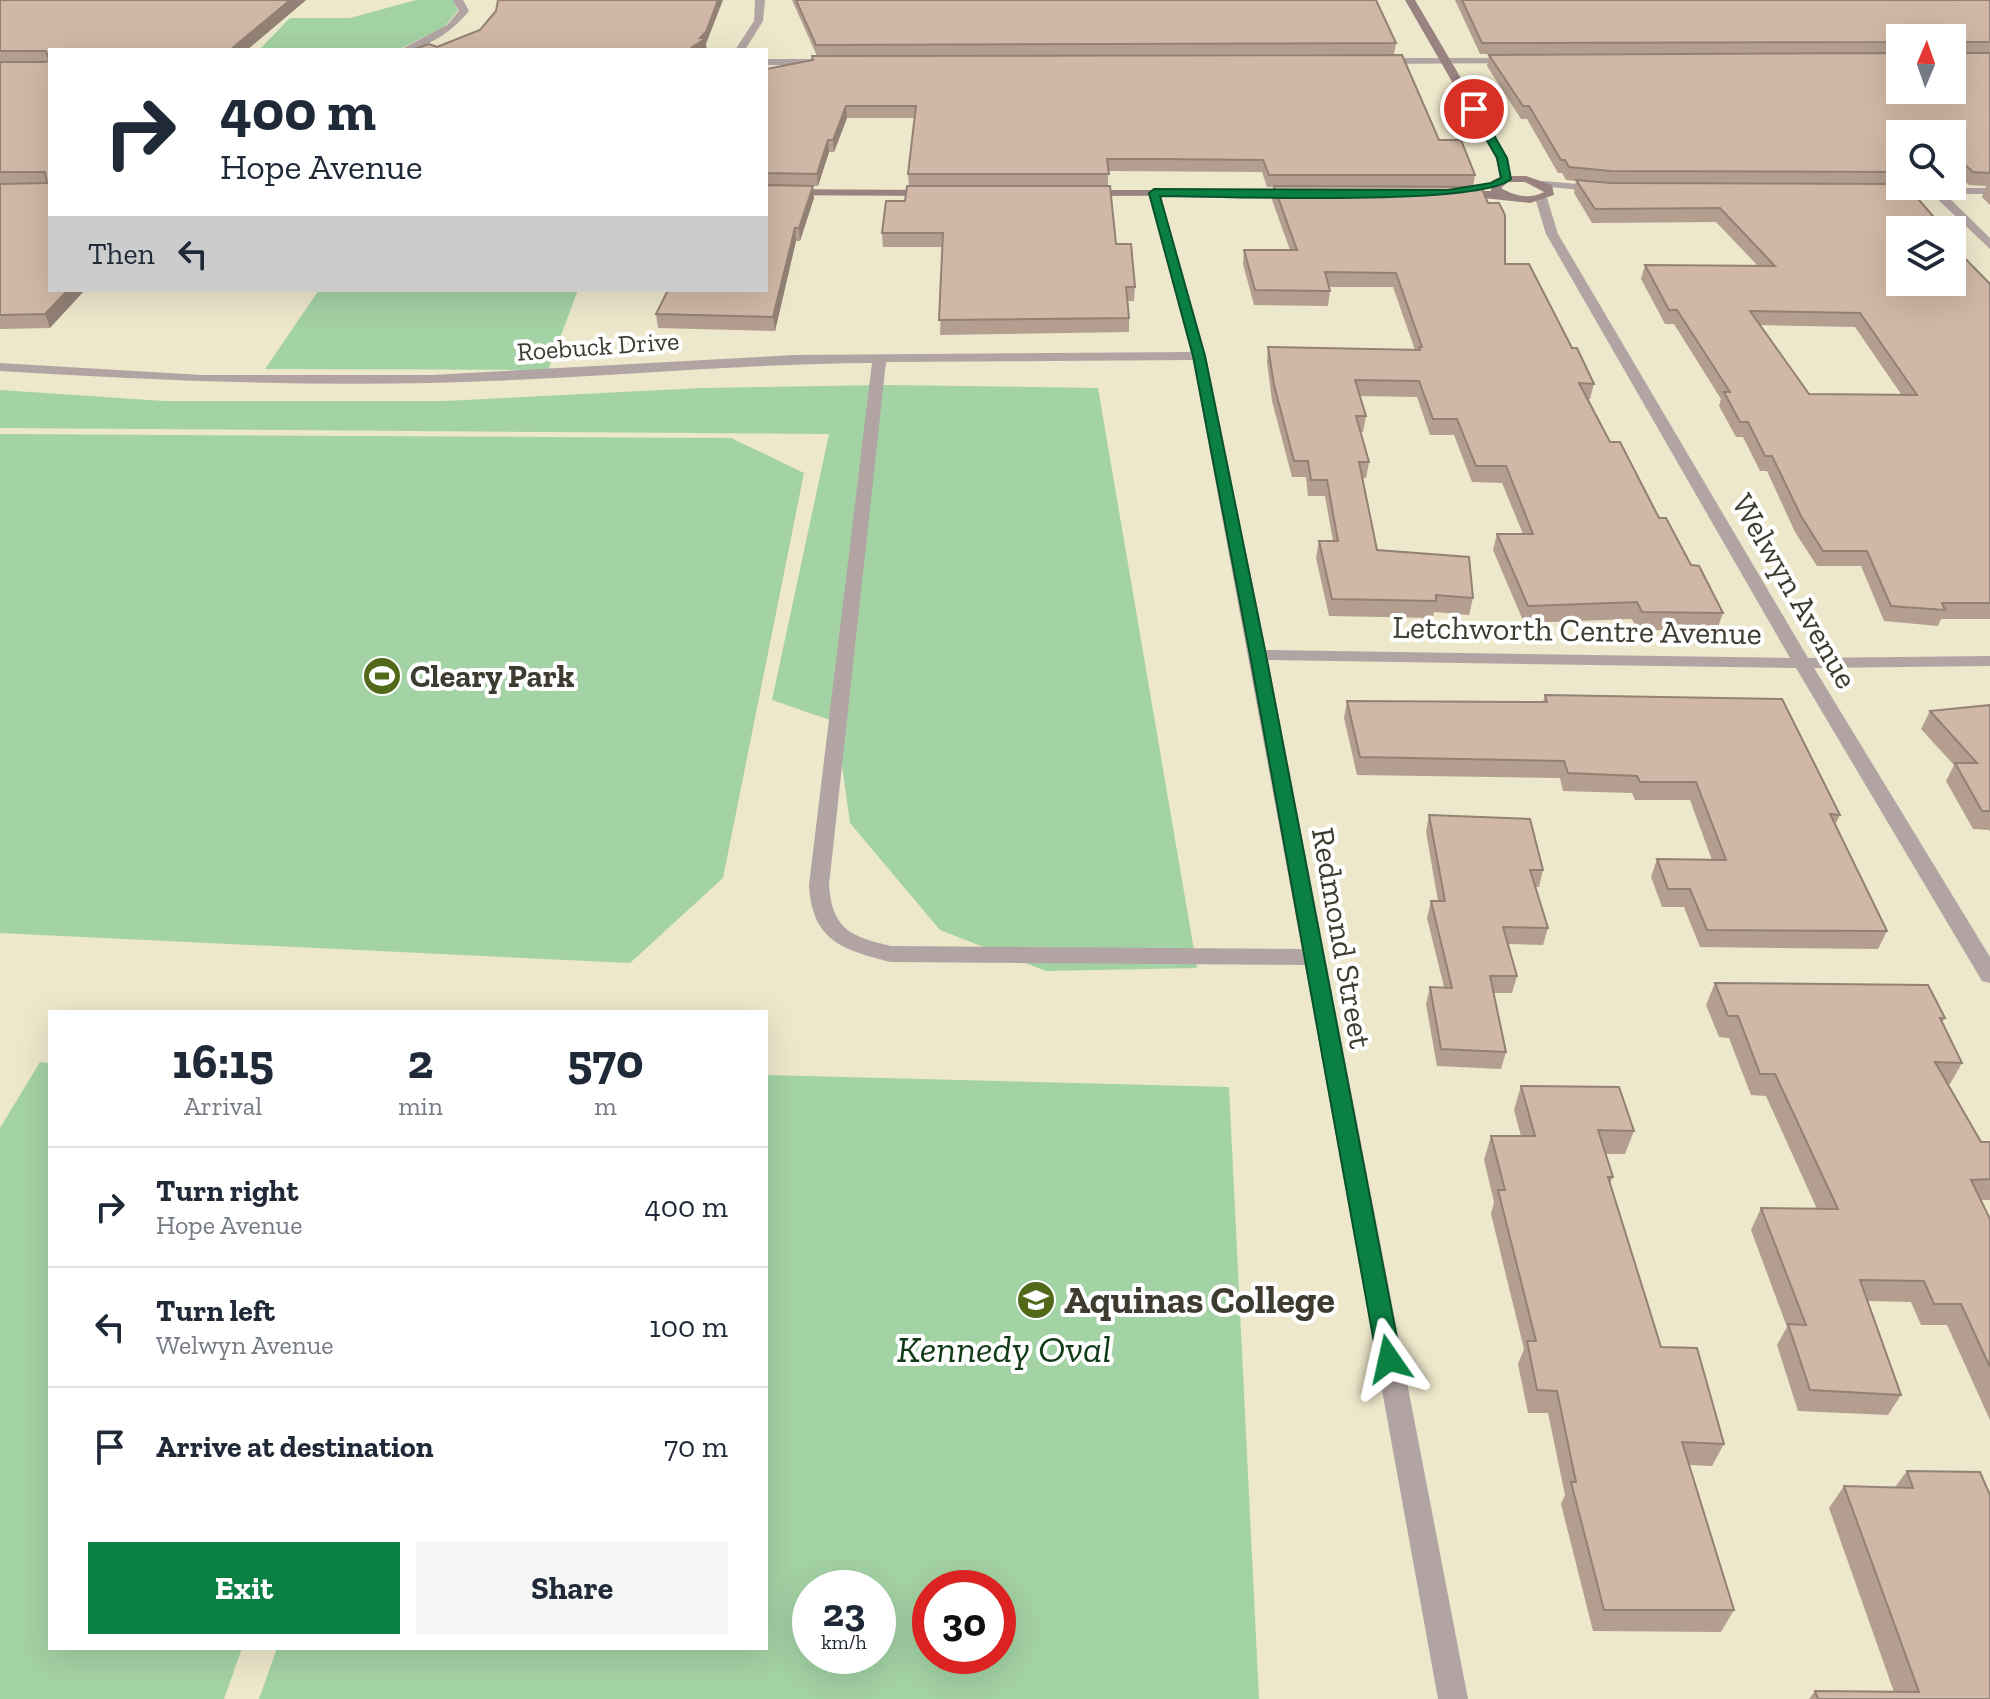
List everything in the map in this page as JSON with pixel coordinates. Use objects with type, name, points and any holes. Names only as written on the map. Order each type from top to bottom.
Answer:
[{"type":"street","points":[[409,48],[450,27],[464,11],[458,0]]},
{"type":"street","points":[[742,48],[753,35],[762,10],[760,0]]},
{"type":"street","points":[[1410,0],[1502,158],[1506,179],[1499,191],[1520,199],[1541,190]]},
{"type":"street","points":[[1374,61],[1519,60]]},
{"type":"street","points":[[768,62],[846,62]]},
{"type":"street","points":[[1502,158],[1541,190]]},
{"type":"street","points":[[1506,179],[1541,190],[1623,190]]},
{"type":"street","name":"Welwyn Avenue","points":[[1541,190],[1552,234]]},
{"type":"street","points":[[1873,191],[1886,191]]},
{"type":"street","points":[[1966,191],[1990,191]]},
{"type":"street","points":[[768,192],[950,193]]},
{"type":"street","points":[[1073,193],[1309,193]]},
{"type":"street","name":"Redmond Street","points":[[1154,193],[1199,356],[1258,655],[1453,1699]]},
{"type":"street","name":"Welwyn Avenue","points":[[1520,199],[1552,234],[1802,663],[1990,975]]},
{"type":"street","points":[[1944,200],[1990,245]]},
{"type":"street","name":"Roebuck Drive","points":[[0,367],[216,379],[485,379],[708,362],[1199,356]]},
{"type":"street","points":[[879,359],[880,375],[819,885],[819,905],[830,929],[857,946],[891,954],[1312,957]]},
{"type":"street","name":"Letchworth Centre Avenue","points":[[1258,655],[1802,663],[1990,661]]},
{"type":"green space","points":[[416,0],[454,0],[458,11],[444,27],[402,48],[261,48],[290,18],[350,18]]},
{"type":"green space","points":[[318,292],[577,292],[548,370],[265,369]]},
{"type":"green space","points":[[886,385],[1098,388],[1197,968],[1046,971],[940,930],[850,823],[836,722],[772,700],[829,434],[0,428],[0,390],[164,401],[445,401],[702,388]]},
{"type":"green space","name":"Cleary Park","points":[[0,434],[731,438],[804,473],[723,878],[630,963],[0,933]]},
{"type":"green space","points":[[40,1062],[48,1063],[48,1650],[241,1650],[224,1699],[0,1699],[0,1128]]},
{"type":"green space","name":"Kennedy Oval","points":[[768,1075],[1229,1087],[1259,1699],[259,1699],[276,1650],[768,1650]]},
{"type":"building","points":[[0,0],[290,0],[232,48],[48,48],[48,57],[46,51],[0,51]]},
{"type":"building","points":[[498,0],[718,0],[706,32],[700,38],[706,38],[691,48],[417,48],[429,44],[437,47],[480,30],[496,11]]},
{"type":"building","points":[[796,0],[1376,0],[1396,43],[816,45]]},
{"type":"building","points":[[1462,0],[1990,0],[1990,42],[1966,42],[1966,24],[1886,24],[1886,42],[1482,43]]},
{"type":"building","points":[[1886,53],[1886,104],[1966,104],[1966,53],[1990,53],[1990,173],[1973,172],[1966,166],[1966,120],[1886,120],[1886,172],[1611,171],[1569,167],[1565,160],[1561,160],[1529,106],[1523,106],[1489,55]]},
{"type":"building","points":[[1402,55],[1439,140],[1461,140],[1475,175],[1269,175],[1263,160],[1155,159],[1107,159],[1109,174],[908,174],[916,106],[846,106],[833,140],[828,140],[817,174],[768,173],[768,69],[813,60],[812,56]]},
{"type":"building","points":[[48,61],[48,292],[66,292],[45,314],[0,315],[0,184],[47,183],[45,172],[0,172],[0,62]]},
{"type":"building","points":[[1576,180],[1611,183],[1886,184],[1886,200],[1919,200],[1933,216],[1886,216],[1886,296],[1966,296],[1966,259],[1990,284],[1990,603],[1942,603],[1945,610],[1891,606],[1867,551],[1823,551],[1801,516],[1772,456],[1765,456],[1748,422],[1740,422],[1724,392],[1730,392],[1677,310],[1669,310],[1645,265],[1775,266],[1720,208],[1595,209]],"holes":[[[1750,311],[1860,313],[1917,395],[1809,394]]]},
{"type":"building","points":[[768,185],[813,186],[799,228],[795,228],[773,317],[656,314],[667,292],[768,292]]},
{"type":"building","points":[[907,186],[1110,186],[1116,244],[1131,244],[1135,287],[1126,287],[1129,318],[939,320],[943,233],[882,233],[886,201],[905,201]]},
{"type":"building","points":[[1274,186],[1481,187],[1488,203],[1499,203],[1505,215],[1505,264],[1529,264],[1594,384],[1579,383],[1610,442],[1620,442],[1659,518],[1666,518],[1691,565],[1699,566],[1723,613],[1642,612],[1637,602],[1528,606],[1497,534],[1533,534],[1506,466],[1476,466],[1457,419],[1433,419],[1419,381],[1355,380],[1366,416],[1356,416],[1369,462],[1359,462],[1377,550],[1469,557],[1473,598],[1436,595],[1436,601],[1332,599],[1319,541],[1338,541],[1327,480],[1311,480],[1308,461],[1294,461],[1274,385],[1268,347],[1420,350],[1419,347],[1422,347],[1396,273],[1325,272],[1330,291],[1255,290],[1244,250],[1297,250]]},
{"type":"building","points":[[1545,695],[1782,699],[1840,815],[1830,814],[1887,931],[1707,930],[1690,889],[1668,889],[1657,859],[1726,860],[1696,782],[1640,782],[1637,776],[1568,773],[1564,761],[1360,757],[1347,701],[1547,702]]},
{"type":"building","points":[[1990,705],[1990,811],[1982,811],[1955,763],[1977,763],[1930,711]]},
{"type":"building","points":[[1429,815],[1530,819],[1543,870],[1530,870],[1548,928],[1503,927],[1517,976],[1490,976],[1506,1052],[1441,1049],[1430,987],[1452,988],[1431,901],[1445,901]]},
{"type":"building","points":[[1715,983],[1928,985],[1962,1063],[1935,1062],[1981,1142],[1990,1142],[1990,1179],[1971,1180],[1990,1219],[1990,1367],[1961,1304],[1934,1304],[1924,1281],[1860,1280],[1901,1395],[1810,1390],[1788,1324],[1806,1325],[1761,1208],[1838,1209],[1775,1074],[1760,1074],[1738,1016],[1728,1016]]},
{"type":"building","points":[[1521,1086],[1619,1087],[1634,1131],[1598,1130],[1613,1177],[1608,1177],[1661,1347],[1697,1348],[1724,1444],[1682,1442],[1734,1610],[1604,1610],[1571,1482],[1576,1482],[1557,1391],[1537,1390],[1527,1341],[1536,1341],[1498,1190],[1505,1190],[1491,1136],[1535,1136]]},
{"type":"building","points":[[1907,1471],[1980,1472],[1990,1495],[1990,1699],[1818,1699],[1815,1691],[1919,1692],[1844,1486],[1913,1488]]},
{"type":"place","name":"Cleary Park","points":[[382,676]]},
{"type":"place","name":"Aquinas College","points":[[1036,1300]]},
{"type":"route","points":[[1389,1359],[1199,356],[1154,193],[1448,193],[1494,186],[1506,179],[1502,158],[1474,109]]}]
